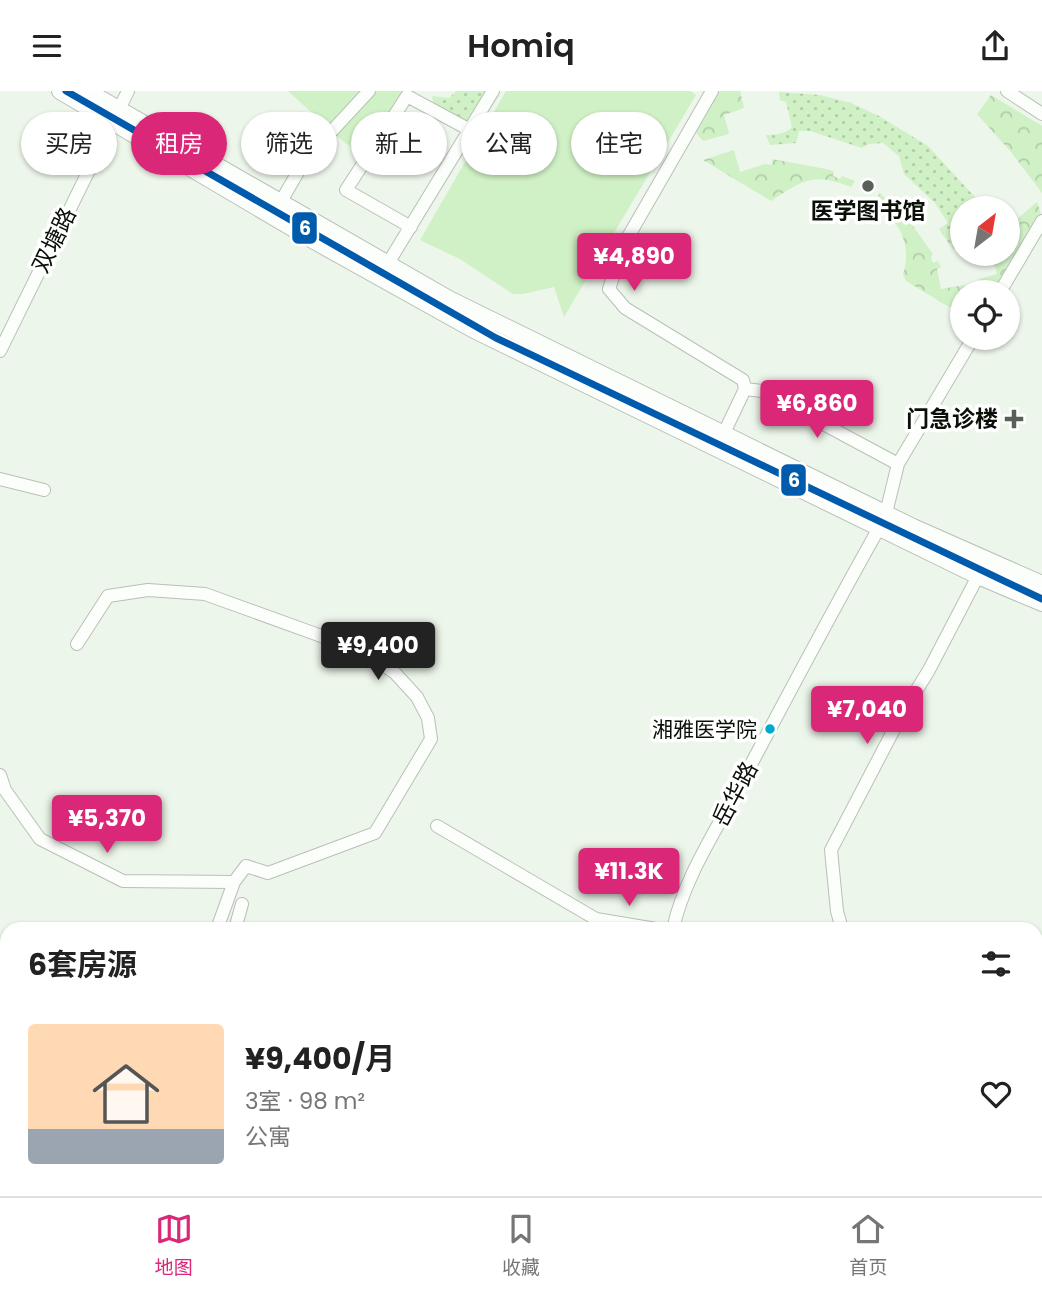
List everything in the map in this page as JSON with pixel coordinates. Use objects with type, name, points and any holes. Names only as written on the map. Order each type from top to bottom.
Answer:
[{"type":"main road","points":[[60,91],[107,112]]},
{"type":"main road","points":[[87,91],[111,112]]},
{"type":"main road","points":[[117,117],[280,203],[481,316],[724,433],[978,576],[1042,603]]},
{"type":"main road","points":[[117,117],[316,242],[474,330],[882,521],[1042,584]]},
{"type":"street","name":"双塘路","points":[[117,114],[128,91]]},
{"type":"street","points":[[280,203],[305,160],[369,91]]},
{"type":"street","points":[[481,112],[494,91]]},
{"type":"street","points":[[712,91],[624,244],[609,289],[625,308],[743,380],[745,390],[724,433]]},
{"type":"street","points":[[1007,91],[1042,114]]},
{"type":"street","points":[[411,227],[346,190],[407,96],[461,125]]},
{"type":"street","points":[[387,265],[461,145]]},
{"type":"street","name":"双塘路","points":[[0,351],[87,175]]},
{"type":"street","points":[[1007,280],[1042,221]]},
{"type":"street","name":"岳华路","points":[[675,922],[678,907],[700,860],[882,521],[898,464],[966,350]]},
{"type":"street","points":[[745,390],[762,391],[898,464]]},
{"type":"street","points":[[0,479],[44,489]]},
{"type":"street","points":[[840,922],[836,911],[831,850],[978,576]]},
{"type":"street","points":[[77,644],[108,596],[148,590],[205,594],[338,642],[376,660],[395,673],[418,697],[428,718],[431,739],[375,833],[268,873],[246,866],[234,882],[220,922]]},
{"type":"street","points":[[0,775],[5,790],[39,827],[40,839],[123,881],[234,882]]},
{"type":"street","points":[[437,826],[596,919],[614,922]]},
{"type":"street","points":[[237,922],[242,904]]},
{"type":"green space","points":[[288,91],[418,91],[404,93],[391,112],[351,112],[351,147],[337,136],[337,112],[311,112]]},
{"type":"green space","points":[[456,91],[486,91],[473,112],[461,112],[461,119],[434,107],[432,96],[449,98]]},
{"type":"green space","points":[[506,91],[690,91],[696,95],[667,144],[667,112],[571,112],[571,175],[648,175],[564,317],[554,287],[513,294],[460,259],[420,240],[461,169],[461,175],[557,175],[557,112],[494,112]]},
{"type":"green space","points":[[719,91],[740,91],[744,108],[724,115],[729,134],[703,141],[696,133]]},
{"type":"green space","points":[[779,92],[820,95],[851,103],[879,116],[928,146],[974,196],[950,196],[950,245],[939,229],[948,223],[935,203],[904,174],[899,156],[883,143],[869,144],[862,148],[810,131],[799,131],[796,143],[770,145],[766,135],[784,133],[792,127],[786,102],[780,100]]},
{"type":"green space","points":[[991,95],[1042,126],[1042,193],[1011,152],[977,114]]},
{"type":"green space","points":[[734,150],[740,172],[765,164],[772,165],[772,159],[834,171],[833,176],[855,181],[851,187],[817,179],[800,183],[771,201],[703,160]]},
{"type":"green space","points":[[880,193],[913,226],[933,254],[933,263],[938,261],[941,267],[937,269],[941,289],[950,288],[950,308],[906,281],[903,275],[906,263],[905,242],[897,225],[875,201]]},
{"type":"green space","points":[[1037,202],[1042,216],[1020,251],[1020,217]]},
{"type":"green space","points":[[995,266],[1010,266],[1002,280],[979,280],[979,279],[997,274]]},
{"type":"transit line","name":"6","points":[[66,91],[496,338],[1042,599]]},
{"type":"place","name":"医学图书馆","points":[[868,186]]},
{"type":"place","name":"门急诊楼","points":[[1014,419]]},
{"type":"place","name":"湘雅医学院","points":[[770,729]]}]
